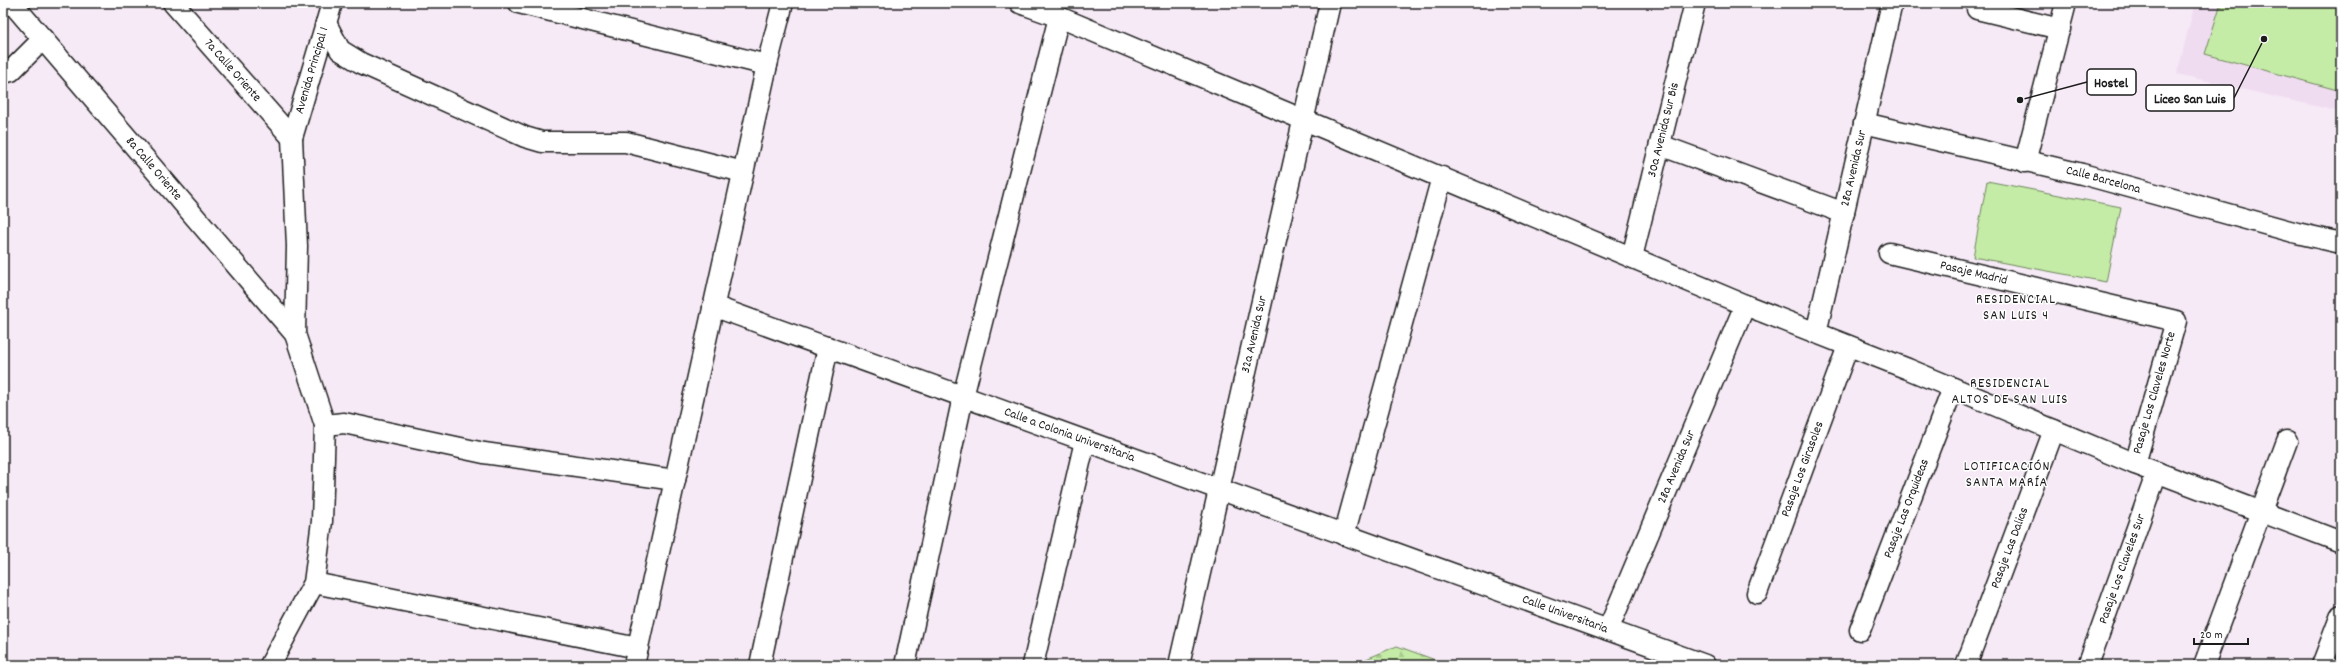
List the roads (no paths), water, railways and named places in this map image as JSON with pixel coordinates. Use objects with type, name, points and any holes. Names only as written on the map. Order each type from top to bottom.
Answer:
[{"type":"street","name":"8a Calle Oriente","points":[[12,3],[295,334]]},
{"type":"street","name":"7a Calle Oriente","points":[[174,3],[292,138]]},
{"type":"street","points":[[519,3],[766,65]]},
{"type":"street","points":[[314,582],[636,656],[766,65],[783,3]]},
{"type":"street","points":[[1020,3],[1059,17],[1745,305],[1953,388],[2135,464],[2341,542]]},
{"type":"street","name":"32a Avenida Sur","points":[[1179,665],[1302,119],[1330,3]]},
{"type":"street","name":"30a Avenida Sur Bis","points":[[1632,257],[1695,3]]},
{"type":"street","name":"28a Avenida Sur","points":[[1816,333],[1892,3]]},
{"type":"street","points":[[2024,162],[2066,3]]},
{"type":"street","points":[[330,9],[340,50],[361,63],[525,137],[542,142],[626,142],[743,172]]},
{"type":"street","name":"Avenida Principal 1","points":[[295,334],[297,246],[292,138],[330,9]]},
{"type":"street","points":[[1977,9],[2060,29]]},
{"type":"street","points":[[905,665],[964,397],[1059,17]]},
{"type":"street","points":[[3,73],[11,71],[43,39]]},
{"type":"street","name":"Calle Barcelona","points":[[1864,123],[2024,162],[2082,174],[2296,233],[2341,243]]},
{"type":"street","points":[[1660,144],[1844,213]]},
{"type":"street","points":[[1344,535],[1442,177]]},
{"type":"street","name":"Pasaje Madrid","points":[[1888,253],[2176,322]]},
{"type":"street","name":"28a Avenida Sur","points":[[1608,630],[1745,305]]},
{"type":"street","name":"Calle a Colonia Universitaria","points":[[714,306],[1425,564]]},
{"type":"street","name":"Pasaje Los Claveles Norte","points":[[2135,464],[2176,322]]},
{"type":"street","points":[[270,665],[314,582],[322,521],[325,425],[295,334]]},
{"type":"street","name":"Pasaje Los Girasoles","points":[[1757,593],[1848,346]]},
{"type":"street","points":[[760,665],[828,347]]},
{"type":"street","name":"Pasaje Las Orquideas","points":[[1860,630],[1953,388]]},
{"type":"street","points":[[325,425],[344,423],[484,453],[675,480]]},
{"type":"street","name":"Pasaje Las Dalias","points":[[1966,665],[2054,430]]},
{"type":"street","points":[[1033,665],[1085,441]]},
{"type":"street","points":[[2204,665],[2259,511],[2287,441]]},
{"type":"street","name":"Pasaje Los Claveles Sur","points":[[2088,665],[2157,472]]},
{"type":"street","name":"Calle Universitaria","points":[[1425,564],[1705,665]]},
{"type":"street","points":[[2322,665],[2341,615]]},
{"type":"place","name":"Liceo San Luis","points":[[2264,39]]},
{"type":"place","name":"Hostel","points":[[2020,100]]},
{"type":"district","name":"RESIDENCIAL SAN LUIS 4","points":[[2016,308]]},
{"type":"district","name":"RESIDENCIAL ALTOS DE SAN LUIS","points":[[2010,392]]},
{"type":"district","name":"LOTIFICACIÓN SANTA MARÍA","points":[[2007,476]]}]
